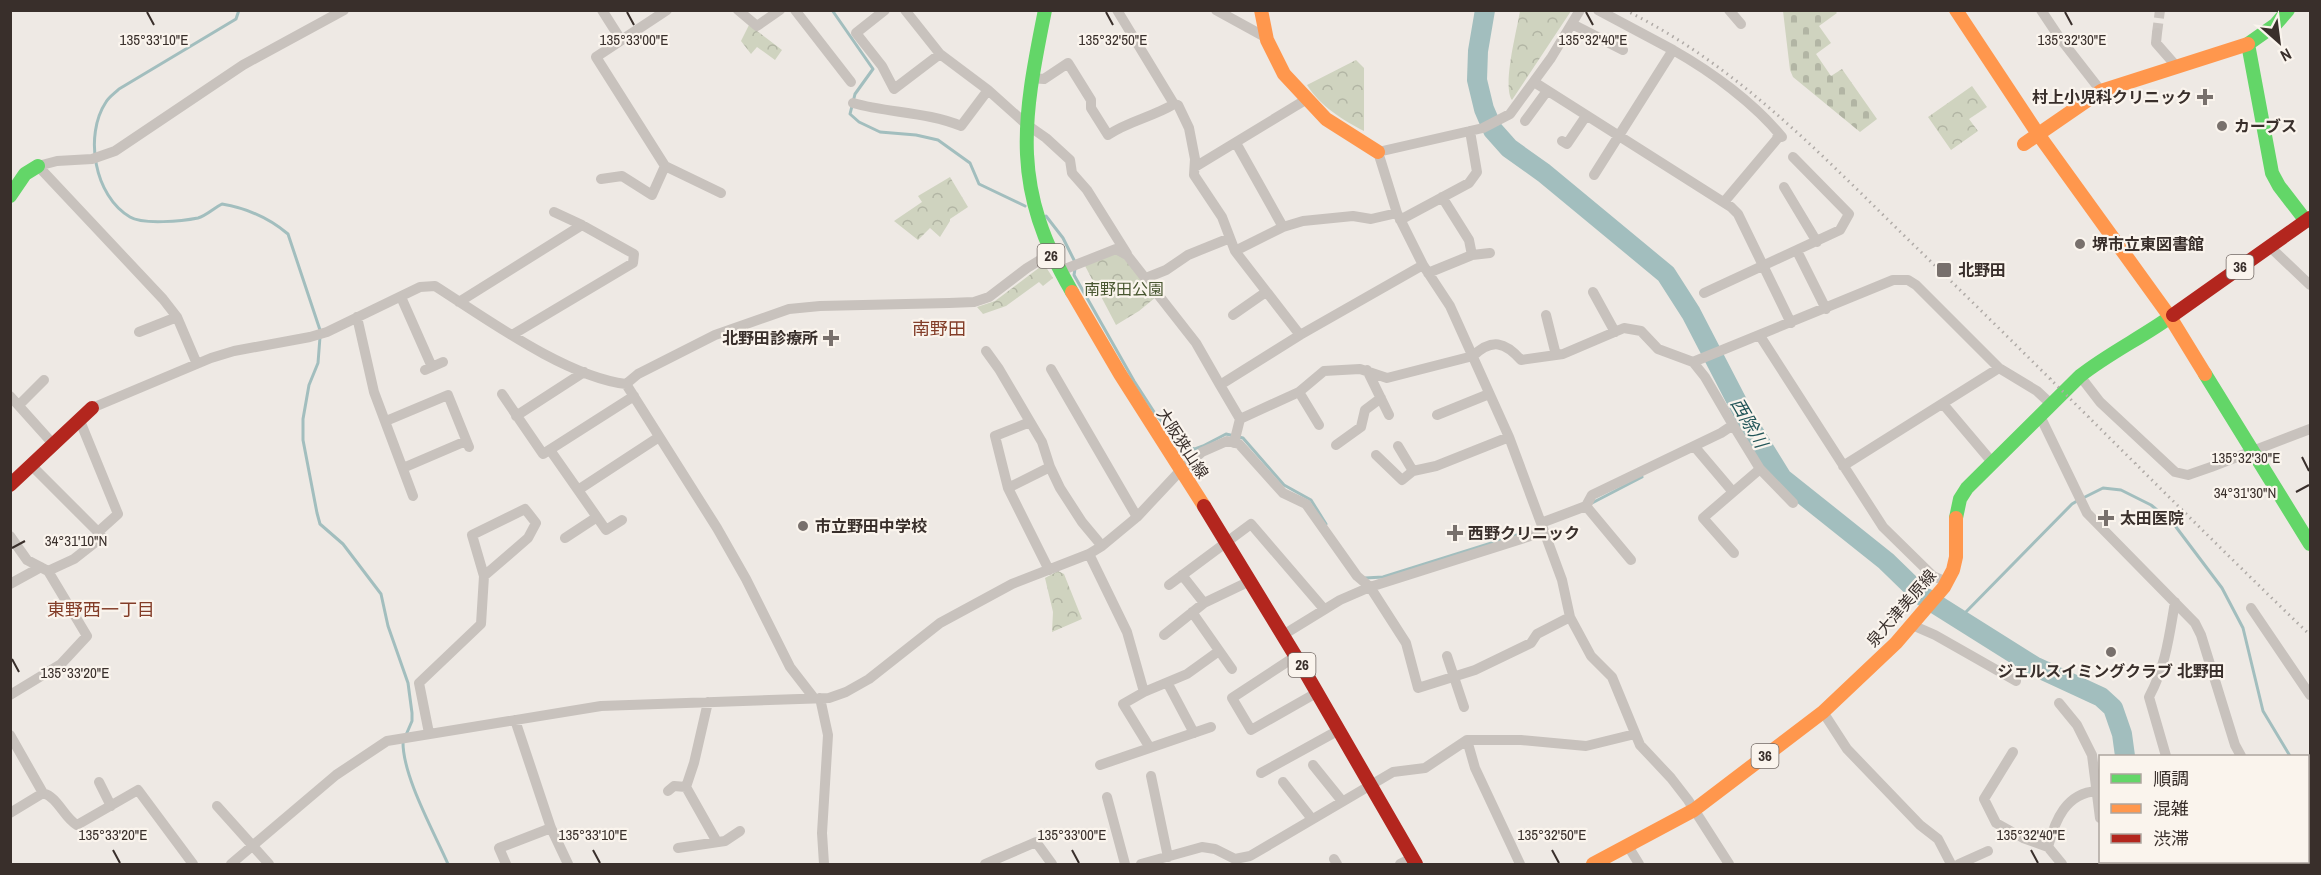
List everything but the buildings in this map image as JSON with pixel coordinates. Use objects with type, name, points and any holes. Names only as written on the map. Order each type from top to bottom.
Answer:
[{"type":"main road","name":"大阪狭山線","points":[[1045,10],[1027,104],[1025,158],[1036,215],[1050,254],[1140,406],[1227,542],[1318,692],[1370,784],[1409,862]]},
{"type":"main road","points":[[1261,10],[1272,52],[1284,74],[1326,119],[1378,152]]},
{"type":"main road","points":[[2024,144],[2100,91],[2248,44],[2269,32],[2288,10]]},
{"type":"main road","points":[[1957,11],[2038,134],[2170,317],[2310,544]]},
{"type":"main road","points":[[2248,44],[2272,173],[2279,186],[2308,219]]},
{"type":"main road","points":[[10,196],[25,174],[38,166]]},
{"type":"main road","name":"泉大津美原線","points":[[1593,864],[1694,810],[1823,712],[1914,623],[1944,587],[1953,570],[1956,557],[1955,525],[1960,499],[1967,488],[1992,462],[2080,376],[2170,317],[2308,219]]},
{"type":"main road","points":[[12,481],[32,466],[92,408]]},
{"type":"street","points":[[197,364],[177,317],[144,278],[38,166],[57,161],[92,159],[115,151],[243,66],[344,10]]},
{"type":"street","points":[[602,10],[621,40]]},
{"type":"street","points":[[667,10],[596,57],[665,166],[721,193]]},
{"type":"street","points":[[738,10],[757,26],[780,10]]},
{"type":"street","points":[[795,10],[851,82]]},
{"type":"street","points":[[885,10],[856,33],[882,66],[894,89],[940,54]]},
{"type":"street","points":[[904,10],[940,54],[988,90],[1070,160],[1072,173],[1087,190],[1127,255],[1196,343],[1240,419],[1234,443]]},
{"type":"street","points":[[1118,10],[1190,128],[1194,175],[1222,217],[1235,251],[1300,335]]},
{"type":"street","points":[[1216,10],[1267,38]]},
{"type":"street","points":[[1580,10],[1534,82],[1510,114],[1470,132],[1378,152],[1398,216],[1426,269],[1450,306],[1509,437],[1562,580],[1570,617],[1591,656],[1612,677],[1640,745],[1671,778],[1729,864]]},
{"type":"street","points":[[1598,10],[1694,62],[1735,92],[1780,135],[1724,202]]},
{"type":"street","points":[[1729,10],[1741,24]]},
{"type":"street","points":[[2041,10],[2100,91]]},
{"type":"street","points":[[1572,24],[1623,50]]},
{"type":"street","points":[[2157,33],[2156,43],[2177,67]]},
{"type":"street","points":[[1594,175],[1673,50]]},
{"type":"street","points":[[1031,78],[1044,79],[1068,63],[1092,100],[1091,108],[1108,135],[1119,127],[1161,112],[1174,104]]},
{"type":"street","points":[[1534,82],[1724,202],[1738,214],[1791,323]]},
{"type":"street","points":[[853,103],[878,110],[946,120],[961,126],[988,90]]},
{"type":"street","points":[[1525,121],[1547,91]]},
{"type":"street","points":[[1195,167],[1307,99]]},
{"type":"street","points":[[1562,141],[1567,144],[1586,116]]},
{"type":"street","points":[[1235,251],[1283,227],[1303,221],[1353,216],[1371,219],[1398,216],[1442,197],[1469,183],[1477,172],[1470,132]]},
{"type":"street","points":[[1236,143],[1283,227]]},
{"type":"street","points":[[1704,293],[1840,230],[1849,214],[1793,157]]},
{"type":"street","points":[[601,179],[622,176],[652,195],[665,166]]},
{"type":"street","points":[[1784,187],[1816,242]]},
{"type":"street","points":[[1442,197],[1469,240],[1472,255]]},
{"type":"street","points":[[512,335],[633,263],[634,254],[582,225],[554,213]]},
{"type":"street","points":[[459,302],[582,225]]},
{"type":"street","points":[[1146,278],[1166,270],[1197,251],[1230,238]]},
{"type":"street","points":[[2270,246],[2310,285]]},
{"type":"street","points":[[1060,271],[1116,249],[1127,255]]},
{"type":"street","points":[[1797,251],[1826,309]]},
{"type":"street","points":[[1220,385],[1300,335],[1426,269],[1472,255],[1490,253]]},
{"type":"street","points":[[92,408],[234,351],[310,337],[420,287],[435,286],[553,358],[606,382],[626,384],[638,374],[716,335],[789,309],[820,306],[974,302],[989,297],[1027,268],[1050,254]]},
{"type":"street","points":[[1240,419],[1299,392],[1323,371],[1367,370],[1387,378],[1473,356],[1483,346],[1499,344],[1510,347],[1521,360],[1556,355],[1624,328],[1641,331],[1658,349],[1696,361],[1893,280],[1908,280],[1927,295],[1999,368],[2037,391],[2052,405]]},
{"type":"street","points":[[1233,315],[1266,292]]},
{"type":"street","points":[[1593,292],[1615,332]]},
{"type":"street","points":[[400,297],[433,366]]},
{"type":"street","points":[[1546,315],[1556,355]]},
{"type":"street","points":[[139,332],[177,317]]},
{"type":"street","points":[[357,317],[374,392],[413,495]]},
{"type":"street","points":[[1760,336],[1883,527],[1944,587]]},
{"type":"street","points":[[986,351],[1042,442],[1050,467],[1082,522],[1102,546]]},
{"type":"street","points":[[1696,361],[1760,469],[1793,503]]},
{"type":"street","points":[[1843,466],[1999,368]]},
{"type":"street","points":[[1051,369],[1137,517]]},
{"type":"street","points":[[1367,370],[1389,415]]},
{"type":"street","points":[[516,416],[584,372]]},
{"type":"street","points":[[2080,376],[2100,402],[2175,472],[2188,475],[2310,429]]},
{"type":"street","points":[[44,380],[14,401],[54,445]]},
{"type":"street","points":[[626,384],[717,528],[746,579],[790,667],[817,698],[828,735],[822,833],[824,864]]},
{"type":"street","points":[[1299,392],[1319,425]]},
{"type":"street","points":[[501,394],[543,454],[634,396]]},
{"type":"street","points":[[1437,415],[1489,394]]},
{"type":"street","points":[[386,421],[448,395],[468,444],[403,468]]},
{"type":"street","points":[[1336,446],[1361,427],[1365,410],[1381,398]]},
{"type":"street","points":[[1943,404],[1992,462]]},
{"type":"street","points":[[2040,416],[2087,513],[2195,623],[2201,635],[2235,745],[2240,755]]},
{"type":"street","points":[[32,466],[98,532],[118,514],[80,421]]},
{"type":"street","points":[[1030,422],[994,436],[1008,488],[1049,570]]},
{"type":"street","points":[[1283,635],[1340,600],[1370,587],[1542,528],[1586,506],[1592,495],[1735,429]]},
{"type":"street","points":[[578,490],[659,437]]},
{"type":"street","points":[[1376,456],[1402,480],[1413,471],[1436,466],[1509,437]]},
{"type":"street","points":[[231,864],[336,775],[387,741],[601,706],[829,698],[846,692],[869,679],[940,623],[1012,584],[1089,554],[1102,546],[1137,517],[1181,470],[1202,452],[1227,441],[1239,444],[1283,493],[1306,504],[1358,576],[1370,587],[1406,643],[1418,688],[1475,670],[1531,643],[1538,634],[1570,617]]},
{"type":"street","points":[[1398,446],[1413,471]]},
{"type":"street","points":[[1694,446],[1733,492]]},
{"type":"street","points":[[550,450],[606,530],[622,520]]},
{"type":"street","points":[[1008,488],[1050,467]]},
{"type":"street","points":[[1734,553],[1703,518],[1760,469]]},
{"type":"street","points":[[1586,506],[1631,560]]},
{"type":"street","points":[[429,733],[419,683],[481,624],[484,576],[472,535],[525,509],[536,523],[528,538],[484,576]]},
{"type":"street","points":[[565,538],[597,517]]},
{"type":"street","points":[[1169,585],[1251,524],[1324,609]]},
{"type":"street","points":[[10,536],[27,560],[45,569],[87,636],[62,664],[10,695]]},
{"type":"street","points":[[10,584],[74,560],[102,537]]},
{"type":"street","points":[[1089,554],[1127,632],[1144,692]]},
{"type":"street","points":[[1182,575],[1204,603]]},
{"type":"street","points":[[1164,635],[1204,603],[1250,581]]},
{"type":"street","points":[[2166,755],[2149,697],[2161,675],[2175,602]]},
{"type":"street","points":[[2252,608],[2310,695]]},
{"type":"street","points":[[1192,612],[1232,669]]},
{"type":"street","points":[[1914,623],[2016,681]]},
{"type":"street","points":[[1150,748],[1123,704],[1144,692],[1168,684],[1187,674],[1219,651]]},
{"type":"street","points":[[1296,656],[1232,698],[1246,722],[1251,730],[1318,692]]},
{"type":"street","points":[[1447,656],[1464,707]]},
{"type":"street","points":[[1168,684],[1194,733]]},
{"type":"street","points":[[708,702],[686,787],[717,842]]},
{"type":"street","points":[[2059,703],[2077,725],[2092,755],[2099,809]]},
{"type":"street","points":[[1823,712],[1847,749],[1920,825],[1938,839],[1951,864]]},
{"type":"street","points":[[515,720],[551,828],[568,864]]},
{"type":"street","points":[[1100,765],[1211,727]]},
{"type":"street","points":[[1261,773],[1339,730]]},
{"type":"street","points":[[1141,864],[1202,848],[1215,849],[1235,862],[1252,860],[1312,819],[1370,784],[1393,772],[1425,768],[1467,740],[1521,740],[1586,746],[1635,734]]},
{"type":"street","points":[[10,735],[43,793],[49,795],[71,822],[77,825],[138,790],[192,864]]},
{"type":"street","points":[[1467,740],[1474,768],[1520,864]]},
{"type":"street","points":[[2013,752],[1984,799],[1996,823],[2023,838],[2048,847],[2062,864]]},
{"type":"street","points":[[1313,765],[1342,801]]},
{"type":"street","points":[[1151,776],[1168,856]]},
{"type":"street","points":[[99,782],[111,806]]},
{"type":"street","points":[[1283,782],[1312,819]]},
{"type":"street","points":[[668,791],[674,786],[686,787]]},
{"type":"street","points":[[2048,847],[2053,826],[2071,799],[2087,791],[2097,791]]},
{"type":"street","points":[[10,813],[43,793]]},
{"type":"street","points":[[1107,797],[1125,864]]},
{"type":"street","points":[[217,806],[269,864]]},
{"type":"street","points":[[506,864],[499,848],[551,828]]},
{"type":"street","points":[[678,848],[724,841],[740,831]]},
{"type":"street","points":[[985,864],[1036,842],[1052,864]]},
{"type":"street","points":[[1628,846],[1639,864]]},
{"type":"street","points":[[1959,864],[1988,851]]},
{"type":"green space","points":[[1520,11],[1571,11],[1512,100],[1509,93],[1509,71]]},
{"type":"green space","points":[[1783,11],[1835,11],[1837,13],[1819,26],[1831,43],[1816,54],[1831,76],[1842,69],[1877,119],[1860,132],[1793,77],[1790,70]]},
{"type":"green space","points":[[749,25],[782,50],[775,60],[757,47],[751,54],[741,41]]},
{"type":"green space","points":[[1356,60],[1364,68],[1364,131],[1325,106],[1307,85]]},
{"type":"green space","points":[[1972,86],[1987,107],[1969,119],[1978,131],[1951,150],[1928,117]]},
{"type":"green space","points":[[950,177],[968,207],[950,219],[940,237],[930,228],[918,240],[894,221],[922,202],[918,196]]},
{"type":"green space","name":"南野田公園","points":[[1116,249],[1156,297],[1116,325],[1083,262]]},
{"type":"green space","points":[[1044,264],[1053,278],[1043,286],[1039,282],[1006,306],[983,314],[977,307],[995,301]]},
{"type":"green space","points":[[1058,571],[1064,574],[1082,619],[1052,632],[1053,612],[1045,578]]},
{"type":"waterway","points":[[239,10],[236,19],[119,89],[109,98],[99,116],[95,131],[96,164],[108,195],[130,217],[144,221],[163,222],[198,218],[222,204],[257,214],[281,228],[288,234],[320,330]]},
{"type":"waterway","points":[[832,10],[873,69],[855,94],[850,114],[859,122],[880,132],[916,135],[938,140],[970,163],[979,184],[1025,206]]},
{"type":"waterway","name":"西除川","points":[[1485,10],[1478,51],[1477,80],[1484,109],[1493,130],[1509,148],[1544,173],[1666,274],[1691,313],[1748,423],[1782,478],[1886,561],[1921,595],[2034,666],[2101,697],[2113,708],[2122,734],[2125,755]]},
{"type":"waterway","points":[[1046,216],[1063,238],[1075,262]]},
{"type":"waterway","points":[[1075,269],[1074,275],[1134,381],[1156,415],[1186,447],[1195,449],[1226,434],[1243,438],[1284,485],[1311,500],[1326,524]]},
{"type":"waterway","points":[[320,337],[318,363],[309,385],[303,419],[303,440],[317,513],[320,524],[343,544],[381,594],[388,626],[408,683],[412,721],[406,735]]},
{"type":"waterway","points":[[1739,428],[1748,423]]},
{"type":"waterway","points":[[1592,503],[1642,477]]},
{"type":"waterway","points":[[2083,498],[2103,488],[2121,490],[2151,505],[2173,523],[2222,588],[2243,628],[2263,711],[2289,755]]},
{"type":"waterway","points":[[1960,618],[2077,501]]},
{"type":"waterway","points":[[1365,578],[1383,577],[1517,535]]},
{"type":"waterway","points":[[403,741],[404,755],[413,786],[448,864]]},
{"type":"tunnel","points":[[2157,33],[2160,10]]},
{"type":"railway","points":[[1625,10],[1667,33],[1707,59],[1781,118],[1969,299],[2310,635]]},
{"type":"traffic: fast","points":[[1045,10],[1031,87],[1027,122],[1027,154],[1031,187],[1039,220],[1052,254],[1072,292]]},
{"type":"traffic: fast","points":[[2288,10],[2275,25],[2248,44],[2272,173],[2279,186],[2306,221]]},
{"type":"traffic: fast","points":[[10,196],[25,174],[38,166]]},
{"type":"traffic: fast","points":[[1956,518],[1960,499],[1967,488],[2080,376],[2173,315]]},
{"type":"traffic: fast","points":[[2205,374],[2310,544]]},
{"type":"traffic: slow","points":[[1261,10],[1267,40],[1284,74],[1326,119],[1378,152]]},
{"type":"traffic: slow","points":[[1956,10],[2038,134],[2170,317],[2205,374]]},
{"type":"traffic: slow","points":[[2024,144],[2101,91],[2248,44]]},
{"type":"traffic: slow","points":[[1072,292],[1120,374],[1204,506]]},
{"type":"traffic: slow","points":[[1593,864],[1694,810],[1823,712],[1896,643],[1944,587],[1953,570],[1956,557],[1956,518]]},
{"type":"traffic: jam","points":[[2173,315],[2310,218]]},
{"type":"traffic: jam","points":[[10,485],[92,408]]},
{"type":"traffic: jam","points":[[1204,506],[1304,670],[1416,864]]},
{"type":"place","name":"村上小児科クリニック","points":[[2205,97]]},
{"type":"place","name":"カーブス","points":[[2222,126]]},
{"type":"place","name":"堺市立東図書館","points":[[2080,244]]},
{"type":"place","name":"北野田","points":[[1944,270]]},
{"type":"place","name":"北野田診療所","points":[[831,338]]},
{"type":"place","name":"太田医院","points":[[2106,518]]},
{"type":"place","name":"市立野田中学校","points":[[803,526]]},
{"type":"place","name":"西野クリニック","points":[[1455,533]]},
{"type":"place","name":"ジェルスイミングクラブ 北野田","points":[[2111,652]]},
{"type":"district","name":"南野田","points":[[939,329]]},
{"type":"district","name":"東野西一丁目","points":[[101,610]]}]
